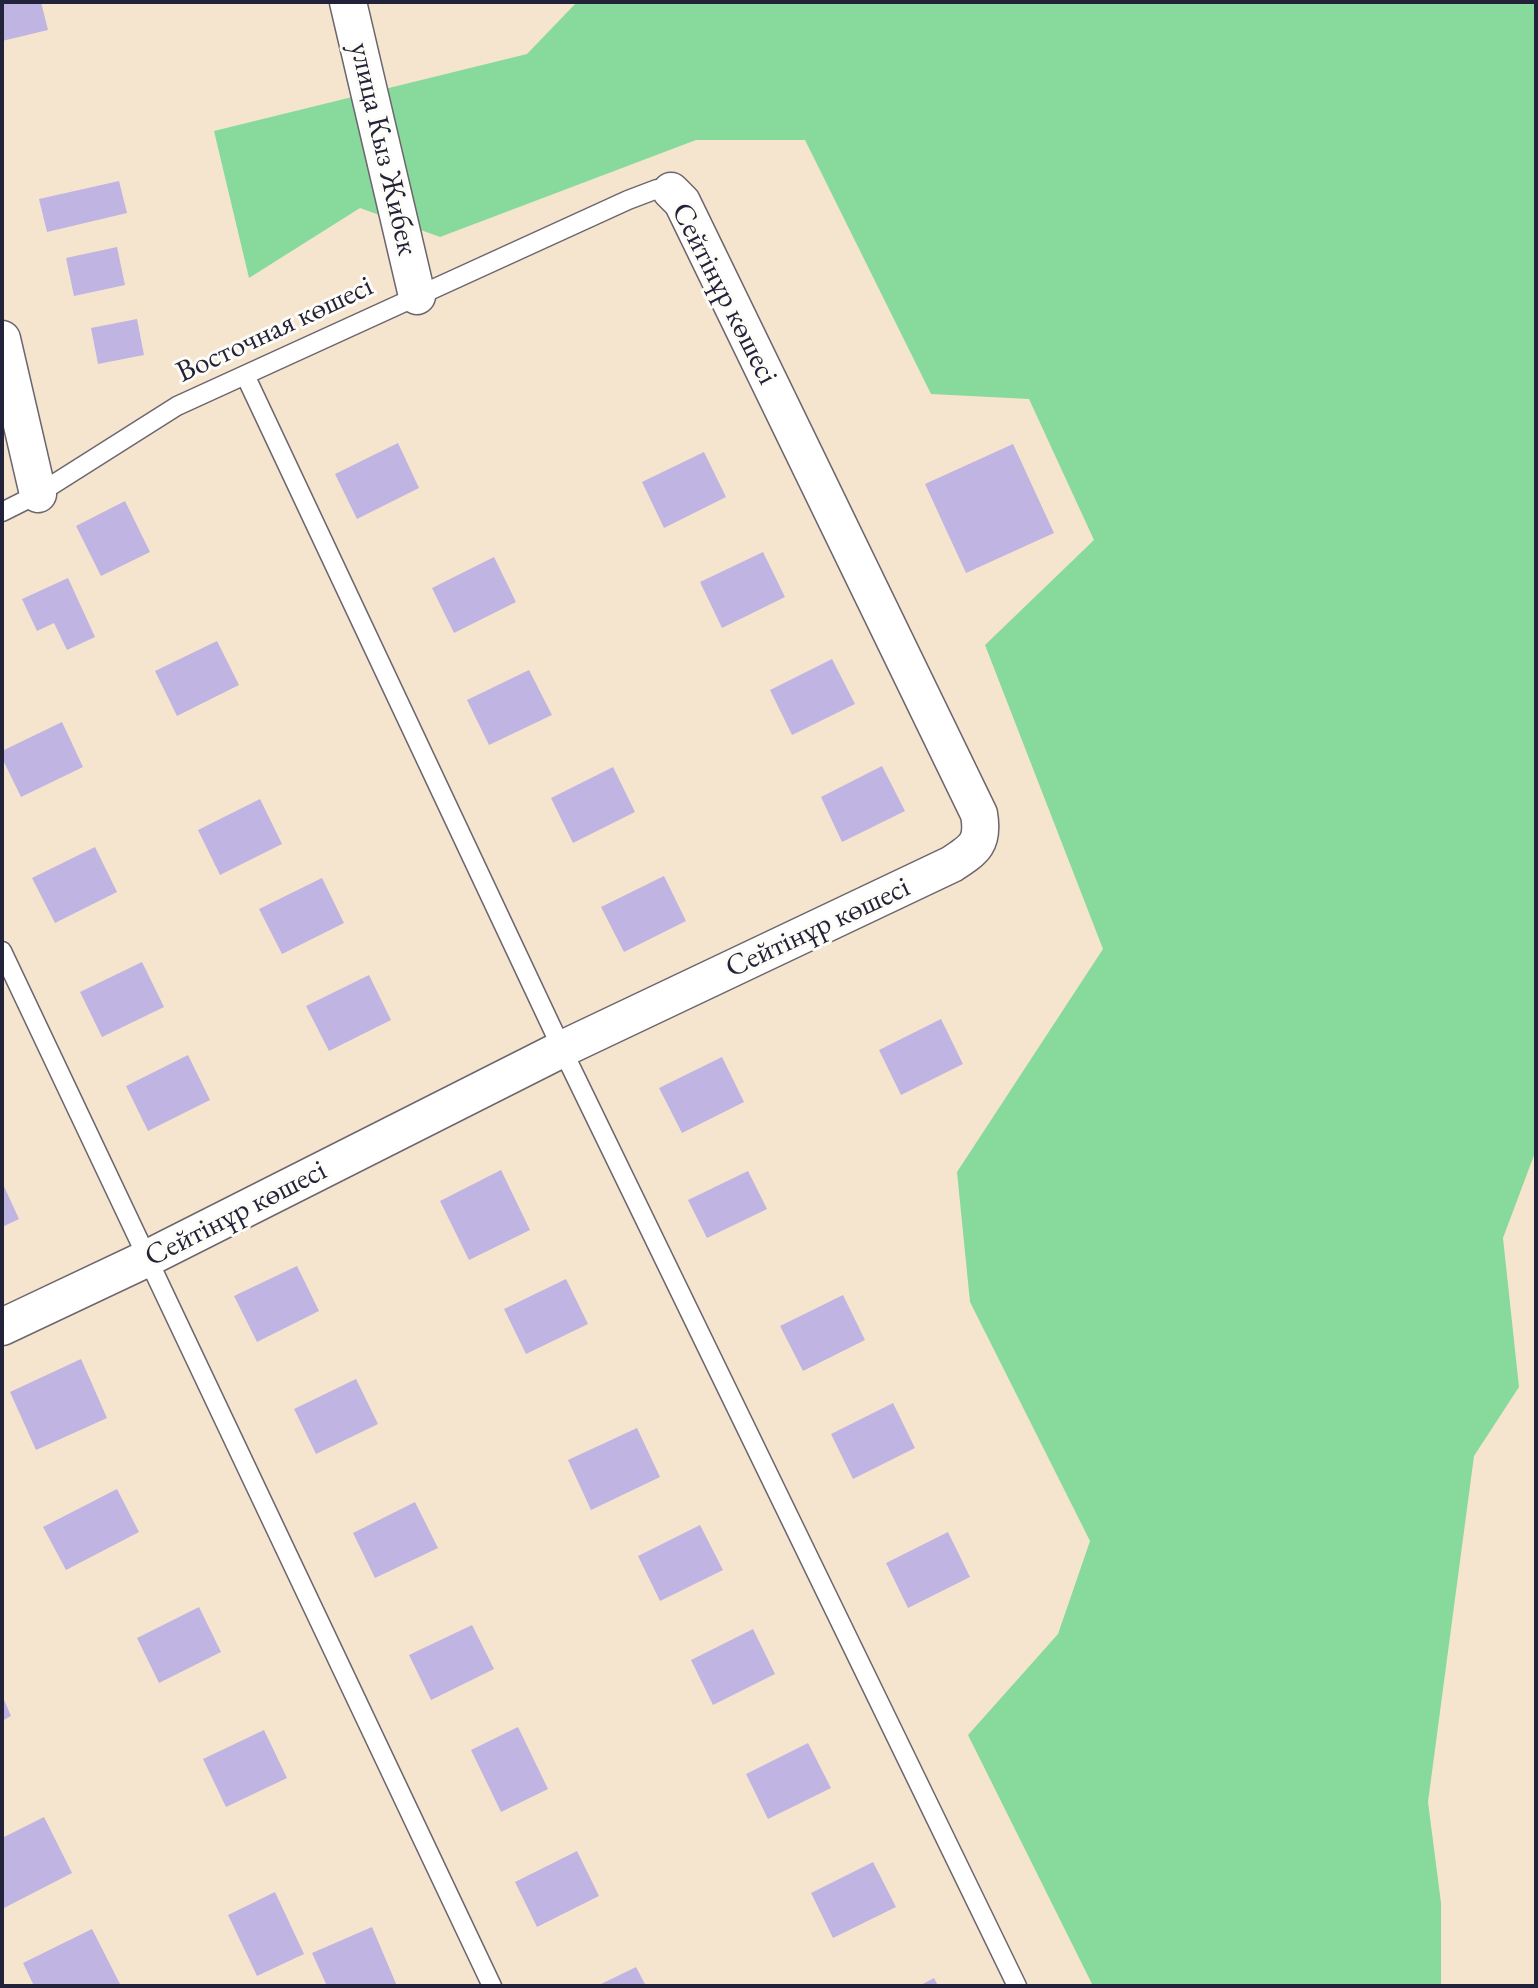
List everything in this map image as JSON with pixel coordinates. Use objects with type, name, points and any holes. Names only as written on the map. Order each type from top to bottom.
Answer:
[{"type":"street","name":"улица Кыз Жибек","points":[[348,2],[417,296]]},
{"type":"street","name":"Сейтінұр көшесі","points":[[2,1327],[146,1259],[562,1049],[952,864],[974,849],[982,832],[979,814],[682,202],[671,191]]},
{"type":"street","points":[[2,339],[38,494]]},
{"type":"lane","name":"Восточная көшесі","points":[[2,512],[38,494],[177,406],[628,200],[657,189],[671,191]]},
{"type":"lane","points":[[245,375],[562,1049],[1017,1986]]},
{"type":"lane","points":[[2,951],[492,1986]]},
{"type":"green space","points":[[577,2],[1536,2],[1536,1150],[1503,1238],[1519,1387],[1474,1456],[1428,1802],[1441,1903],[1441,1986],[1093,1986],[968,1735],[1058,1634],[1090,1541],[970,1302],[957,1172],[1103,949],[985,645],[1094,540],[1029,399],[931,394],[805,140],[696,140],[440,237],[360,208],[249,278],[214,131],[527,54]]},
{"type":"building","points":[[2,2],[41,2],[48,30],[2,41]]},
{"type":"building","points":[[119,181],[127,213],[47,232],[39,199]]},
{"type":"building","points":[[117,247],[125,285],[74,296],[66,258]]},
{"type":"building","points":[[137,319],[144,355],[98,364],[91,328]]},
{"type":"building","points":[[398,443],[419,488],[357,519],[335,474]]},
{"type":"building","points":[[1013,444],[1054,533],[966,573],[925,484]]},
{"type":"building","points":[[704,452],[726,497],[664,528],[642,482]]},
{"type":"building","points":[[125,501],[150,552],[101,576],[76,526]]},
{"type":"building","points":[[763,552],[785,597],[722,628],[700,582]]},
{"type":"building","points":[[494,557],[516,602],[454,633],[432,588]]},
{"type":"building","points":[[68,578],[95,637],[67,650],[54,623],[37,631],[22,599]]},
{"type":"building","points":[[217,641],[239,685],[177,716],[155,671]]},
{"type":"building","points":[[832,659],[855,704],[792,735],[770,690]]},
{"type":"building","points":[[529,670],[552,715],[489,745],[467,700]]},
{"type":"building","points":[[62,722],[83,767],[21,797],[2,758],[2,751]]},
{"type":"building","points":[[882,766],[905,811],[842,842],[821,797]]},
{"type":"building","points":[[613,767],[635,812],[573,843],[551,798]]},
{"type":"building","points":[[260,799],[282,844],[220,875],[198,830]]},
{"type":"building","points":[[95,847],[117,892],[55,923],[32,878]]},
{"type":"building","points":[[664,876],[686,921],[624,952],[601,907]]},
{"type":"building","points":[[322,878],[344,923],[282,954],[259,909]]},
{"type":"building","points":[[142,962],[164,1007],[102,1037],[80,992]]},
{"type":"building","points":[[369,975],[391,1020],[329,1051],[306,1006]]},
{"type":"building","points":[[941,1019],[963,1064],[901,1095],[879,1050]]},
{"type":"building","points":[[188,1055],[210,1100],[148,1131],[126,1086]]},
{"type":"building","points":[[722,1057],[744,1102],[682,1133],[659,1088]]},
{"type":"building","points":[[501,1170],[530,1230],[469,1260],[440,1201]]},
{"type":"building","points":[[748,1171],[767,1209],[707,1238],[688,1200]]},
{"type":"building","points":[[2,1182],[19,1219],[2,1227]]},
{"type":"building","points":[[297,1266],[319,1311],[257,1342],[234,1296]]},
{"type":"building","points":[[566,1279],[588,1324],[526,1354],[504,1309]]},
{"type":"building","points":[[843,1295],[865,1340],[803,1371],[780,1326]]},
{"type":"building","points":[[81,1359],[107,1418],[36,1450],[10,1392]]},
{"type":"building","points":[[356,1379],[378,1424],[316,1454],[294,1409]]},
{"type":"building","points":[[893,1403],[915,1448],[853,1479],[831,1434]]},
{"type":"building","points":[[637,1428],[660,1477],[591,1510],[568,1460]]},
{"type":"building","points":[[117,1489],[139,1532],[66,1570],[43,1527]]},
{"type":"building","points":[[415,1502],[438,1548],[375,1578],[353,1533]]},
{"type":"building","points":[[700,1525],[723,1570],[660,1601],[638,1556]]},
{"type":"building","points":[[948,1532],[970,1577],[908,1608],[886,1563]]},
{"type":"building","points":[[199,1607],[221,1652],[159,1683],[137,1638]]},
{"type":"building","points":[[472,1625],[494,1669],[431,1700],[409,1655]]},
{"type":"building","points":[[753,1629],[775,1674],[713,1705],[691,1660]]},
{"type":"building","points":[[2,1695],[11,1716],[2,1721]]},
{"type":"building","points":[[518,1727],[548,1789],[501,1812],[471,1750]]},
{"type":"building","points":[[264,1730],[287,1778],[226,1807],[203,1759]]},
{"type":"building","points":[[808,1743],[831,1788],[768,1819],[746,1774]]},
{"type":"building","points":[[44,1817],[72,1873],[2,1909],[2,1838]]},
{"type":"building","points":[[577,1851],[599,1896],[537,1927],[515,1882]]},
{"type":"building","points":[[873,1862],[896,1907],[833,1938],[811,1893]]},
{"type":"building","points":[[275,1892],[304,1954],[257,1976],[228,1915]]},
{"type":"building","points":[[372,1927],[397,1986],[327,1986],[312,1953]]},
{"type":"building","points":[[92,1929],[121,1986],[34,1986],[23,1963]]},
{"type":"building","points":[[636,1967],[646,1986],[597,1986]]},
{"type":"building","points":[[934,1978],[938,1986],[919,1986]]}]
